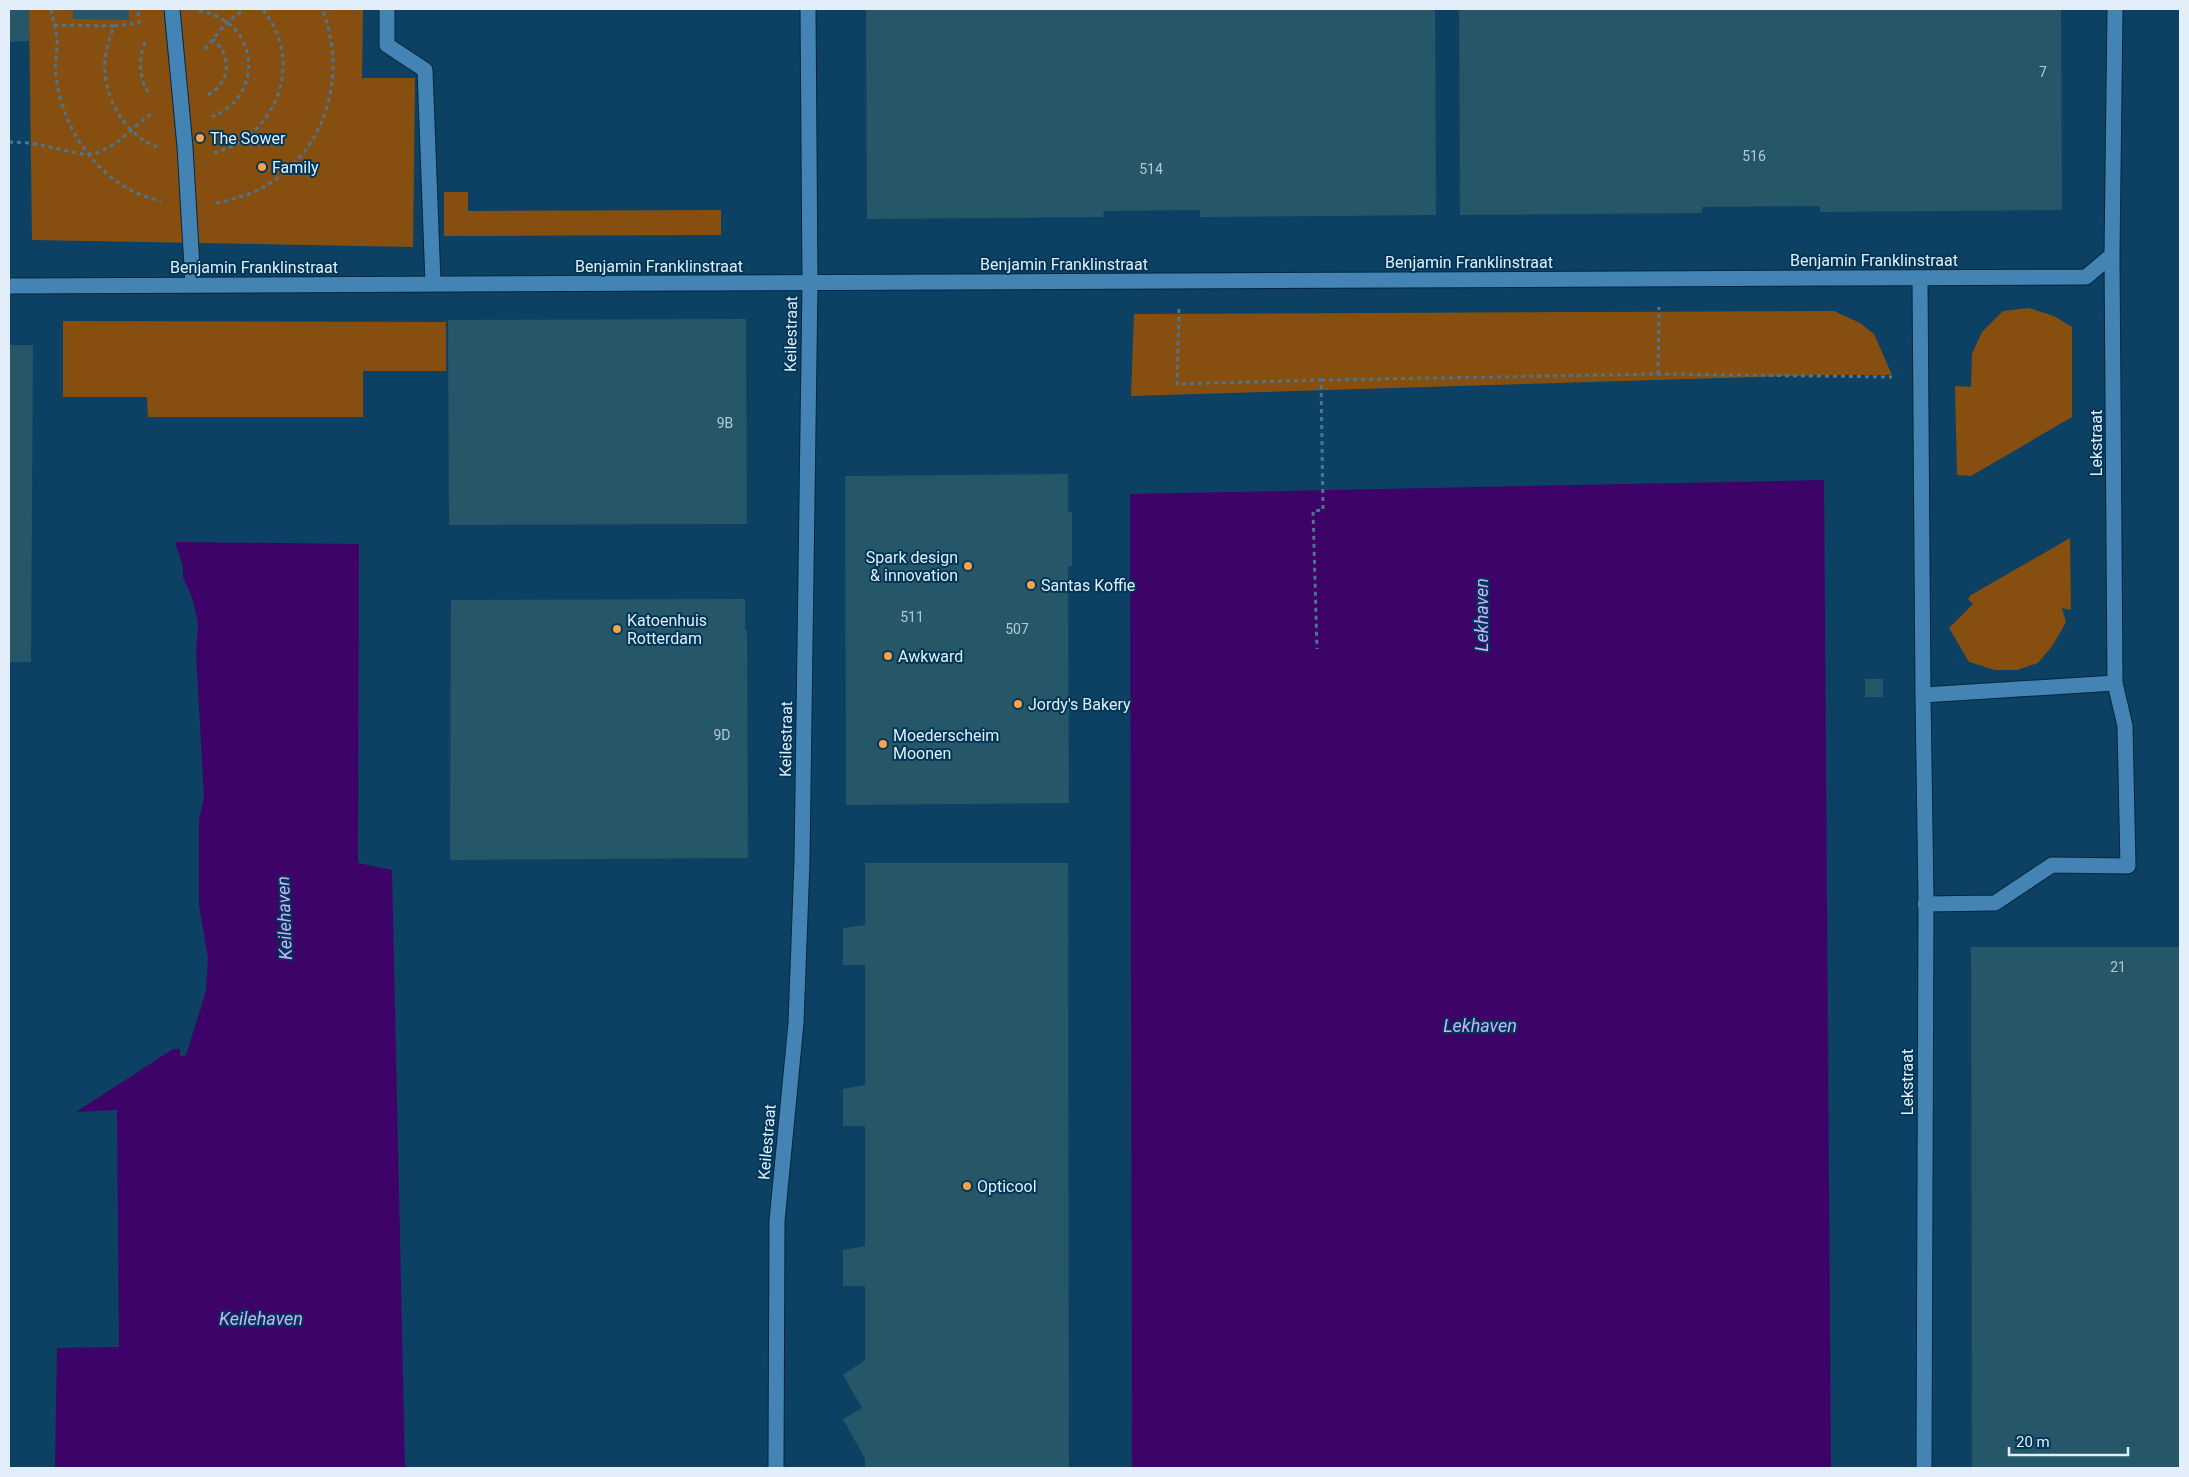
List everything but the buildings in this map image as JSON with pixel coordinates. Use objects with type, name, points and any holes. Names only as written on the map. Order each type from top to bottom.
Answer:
[{"type":"street","points":[[172,9],[186,155],[193,284]]},
{"type":"street","points":[[387,9],[387,45],[425,70],[433,283]]},
{"type":"street","name":"Keilestraat","points":[[776,1468],[777,1229],[796,1023],[802,860],[810,283],[808,9]]},
{"type":"street","name":"Lekstraat","points":[[1925,904],[1995,903],[2052,865],[2128,866],[2125,726],[2115,683],[2112,256],[2115,9]]},
{"type":"street","name":"Benjamin Franklinstraat","points":[[9,286],[2086,277],[2112,256]]},
{"type":"street","name":"Lekstraat","points":[[1920,278],[1925,904],[1924,1468]]},
{"type":"street","points":[[1922,696],[2115,683]]},
{"type":"path","points":[[114,26],[139,23],[138,9]]},
{"type":"path","points":[[178,82],[227,22],[245,9]]},
{"type":"path","points":[[9,142],[31,143],[82,154],[95,154],[115,144],[168,101],[180,98],[199,98],[217,90],[226,73],[225,54],[213,38]]},
{"type":"path","points":[[1658,374],[1659,278]]},
{"type":"path","points":[[1180,280],[1177,384],[1658,374],[1874,378],[1920,376]]},
{"type":"path","points":[[1317,650],[1313,511],[1323,510],[1321,380]]},
{"type":"shaded area","points":[[29,9],[363,9],[362,78],[415,78],[413,247],[32,240]]},
{"type":"shaded area","points":[[444,192],[468,192],[468,211],[721,210],[721,235],[444,236]]},
{"type":"shaded area","points":[[2029,308],[2054,316],[2072,327],[2072,417],[1971,476],[1957,475],[1955,386],[1971,387],[1972,354],[1982,332],[2003,311]]},
{"type":"shaded area","points":[[1834,311],[1860,323],[1874,334],[1892,375],[1822,375],[1131,396],[1134,314]]},
{"type":"shaded area","points":[[63,321],[446,322],[446,371],[363,371],[363,417],[148,417],[147,397],[63,397]]},
{"type":"shaded area","points":[[2070,538],[2071,610],[2062,608],[2066,622],[2053,645],[2038,663],[2017,670],[1995,670],[1969,662],[1949,628],[1973,604],[1968,599],[1971,595]]},
{"type":"water","name":"Lekhaven","points":[[1824,480],[1831,1468],[1132,1468],[1130,494]]},
{"type":"water","name":"Keilehaven","points":[[175,542],[359,544],[358,863],[392,870],[405,1468],[55,1468],[57,1348],[119,1347],[117,1110],[76,1112],[173,1049],[180,1049],[180,1057],[186,1055],[206,991],[208,958],[199,905],[199,820],[204,798],[196,652],[198,624],[193,600],[183,577],[183,567]]},
{"type":"place","name":"The Sower","points":[[200,138]]},
{"type":"place","name":"Family","points":[[262,167]]},
{"type":"place","name":"Spark design & innovation","points":[[968,566]]},
{"type":"place","name":"Santas Koffie","points":[[1031,585]]},
{"type":"place","name":"Katoenhuis Rotterdam","points":[[617,629]]},
{"type":"place","name":"Awkward","points":[[888,656]]},
{"type":"place","name":"Jordy's Bakery","points":[[1018,704]]},
{"type":"place","name":"Moederscheim Moonen","points":[[883,744]]},
{"type":"place","name":"Opticool","points":[[967,1186]]}]
